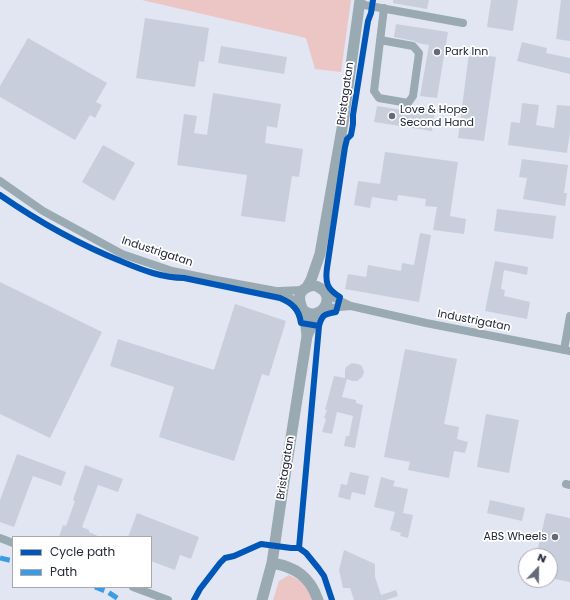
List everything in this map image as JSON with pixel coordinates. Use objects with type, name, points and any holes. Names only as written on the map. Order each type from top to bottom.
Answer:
[{"type":"street","name":"Bristagatan","points":[[308,336],[299,298],[300,294],[311,280],[320,254],[343,123],[359,2],[463,23]]},
{"type":"street","points":[[380,40],[413,46],[419,54],[413,96],[408,103],[379,98],[374,92],[380,40],[384,8]]},
{"type":"street","name":"Industrigatan","points":[[0,181],[43,211],[122,254],[172,271],[276,291],[288,296],[300,305]]},
{"type":"street","name":"Bristagatan","points":[[262,600],[272,563],[308,336],[320,311],[327,303],[321,281],[320,254]]},
{"type":"street","points":[[305,288],[316,286],[325,292]]},
{"type":"street","name":"Industrigatan","points":[[276,291],[305,288]]},
{"type":"street","name":"Industrigatan","points":[[325,292],[351,306],[426,323],[567,351]]},
{"type":"street","points":[[300,305],[304,311],[309,313],[314,314],[320,311]]},
{"type":"street","name":"Industrigatan","points":[[320,311],[330,308],[351,306]]},
{"type":"street","points":[[567,351],[570,316]]},
{"type":"street","points":[[0,538],[12,543]]},
{"type":"street","points":[[272,563],[284,565],[295,570],[312,586],[318,600]]},
{"type":"street","points":[[135,588],[168,600]]},
{"type":"shaded area","points":[[142,0],[351,0],[341,72],[315,69],[306,38]]},
{"type":"shaded area","points":[[289,575],[303,582],[316,600],[273,600],[279,581]]},
{"type":"building","points":[[393,0],[429,0],[427,9],[393,3]]},
{"type":"building","points":[[491,0],[518,0],[513,31],[487,27]]},
{"type":"building","points":[[561,0],[570,0],[570,41],[556,39]]},
{"type":"building","points":[[145,18],[209,28],[204,62],[199,61],[195,87],[136,78]]},
{"type":"building","points":[[396,24],[448,32],[437,98],[420,96],[429,45],[394,37]]},
{"type":"building","points":[[28,38],[107,83],[96,102],[102,105],[95,118],[90,115],[75,140],[0,97],[0,86]]},
{"type":"building","points":[[522,42],[547,48],[546,53],[570,58],[570,74],[517,61]]},
{"type":"building","points":[[221,46],[287,57],[284,74],[218,63]]},
{"type":"building","points":[[469,53],[496,57],[484,141],[458,138]]},
{"type":"building","points":[[213,93],[281,104],[277,128],[267,126],[265,143],[303,149],[299,177],[292,176],[285,222],[241,216],[247,175],[177,165],[184,114],[197,116],[194,133],[207,135]]},
{"type":"building","points":[[522,103],[539,105],[536,125],[554,128],[557,105],[570,106],[570,132],[567,153],[508,145],[511,122],[520,123]]},
{"type":"building","points":[[377,106],[434,115],[432,131],[374,122]]},
{"type":"building","points":[[103,145],[135,163],[114,201],[82,182]]},
{"type":"building","points":[[385,152],[458,162],[450,216],[466,219],[464,234],[433,230],[437,207],[425,206],[426,199],[398,195],[397,201],[372,197],[370,208],[354,205],[358,181],[380,184]]},
{"type":"building","points":[[522,159],[568,165],[564,193],[567,193],[565,206],[523,199],[527,178],[519,177]]},
{"type":"building","points":[[497,209],[556,216],[553,239],[494,231]]},
{"type":"building","points":[[420,233],[431,235],[419,302],[345,289],[348,274],[366,277],[368,265],[401,271],[402,263],[414,265]]},
{"type":"building","points":[[495,261],[528,267],[527,275],[504,270],[501,289],[505,290],[504,296],[530,302],[527,319],[485,311]]},
{"type":"building","points":[[0,282],[102,332],[50,438],[0,414]]},
{"type":"building","points":[[235,304],[286,321],[269,376],[262,374],[234,461],[159,437],[174,387],[110,366],[118,339],[214,370]]},
{"type":"building","points":[[405,349],[457,359],[444,424],[459,427],[457,439],[468,442],[465,453],[454,451],[449,478],[408,470],[410,462],[384,457]]},
{"type":"building","points":[[352,363],[362,366],[364,372],[362,377],[357,381],[347,379],[342,397],[356,400],[356,403],[363,405],[355,448],[344,446],[346,436],[349,436],[353,416],[337,412],[332,434],[322,432],[326,419],[324,418],[327,410],[325,410],[334,376],[345,378],[346,367]]},
{"type":"building","points":[[486,414],[519,420],[509,473],[477,467]]},
{"type":"building","points":[[17,454],[66,472],[61,486],[33,476],[14,527],[0,522],[0,500]]},
{"type":"building","points":[[85,465],[123,479],[118,492],[98,485],[82,527],[98,536],[59,536],[63,525],[66,526],[75,501],[73,500]]},
{"type":"building","points":[[350,472],[369,476],[365,495],[352,492],[350,500],[338,497],[341,484],[347,485]]},
{"type":"building","points":[[381,477],[395,481],[393,486],[408,489],[403,513],[413,515],[408,538],[400,536],[401,533],[390,530],[395,512],[374,507]]},
{"type":"building","points":[[490,500],[525,508],[522,521],[487,513]]},
{"type":"building","points":[[137,513],[199,537],[191,559],[180,555],[175,570],[152,561],[152,536],[128,536]]},
{"type":"building","name":"ABS Wheels","points":[[546,513],[570,518],[570,582],[558,580],[558,548],[538,548]]},
{"type":"building","points":[[344,550],[375,564],[375,577],[381,595],[396,590],[398,596],[386,600],[354,600],[350,588],[343,588],[339,570]]},
{"type":"marked path","points":[[0,558],[12,561]]},
{"type":"marked path","points":[[98,588],[108,592],[120,600]]},
{"type":"cycle path","points":[[299,548],[319,326],[321,319],[324,316],[329,313],[336,312],[340,297],[332,291],[328,285],[326,278],[327,268],[345,147],[347,139],[351,135],[368,21],[373,0]]},
{"type":"cycle path","points":[[0,195],[59,232],[90,248],[130,265],[160,275],[184,278],[280,298],[288,302],[297,310],[301,323],[319,326]]},
{"type":"cycle path","points":[[194,600],[200,589],[225,558],[234,556],[261,544],[299,548],[306,553],[324,576],[332,600]]},
{"type":"place","name":"Park Inn","points":[[437,52]]},
{"type":"place","name":"Love & Hope Second Hand","points":[[392,116]]},
{"type":"place","name":"ABS Wheels","points":[[555,537]]}]
